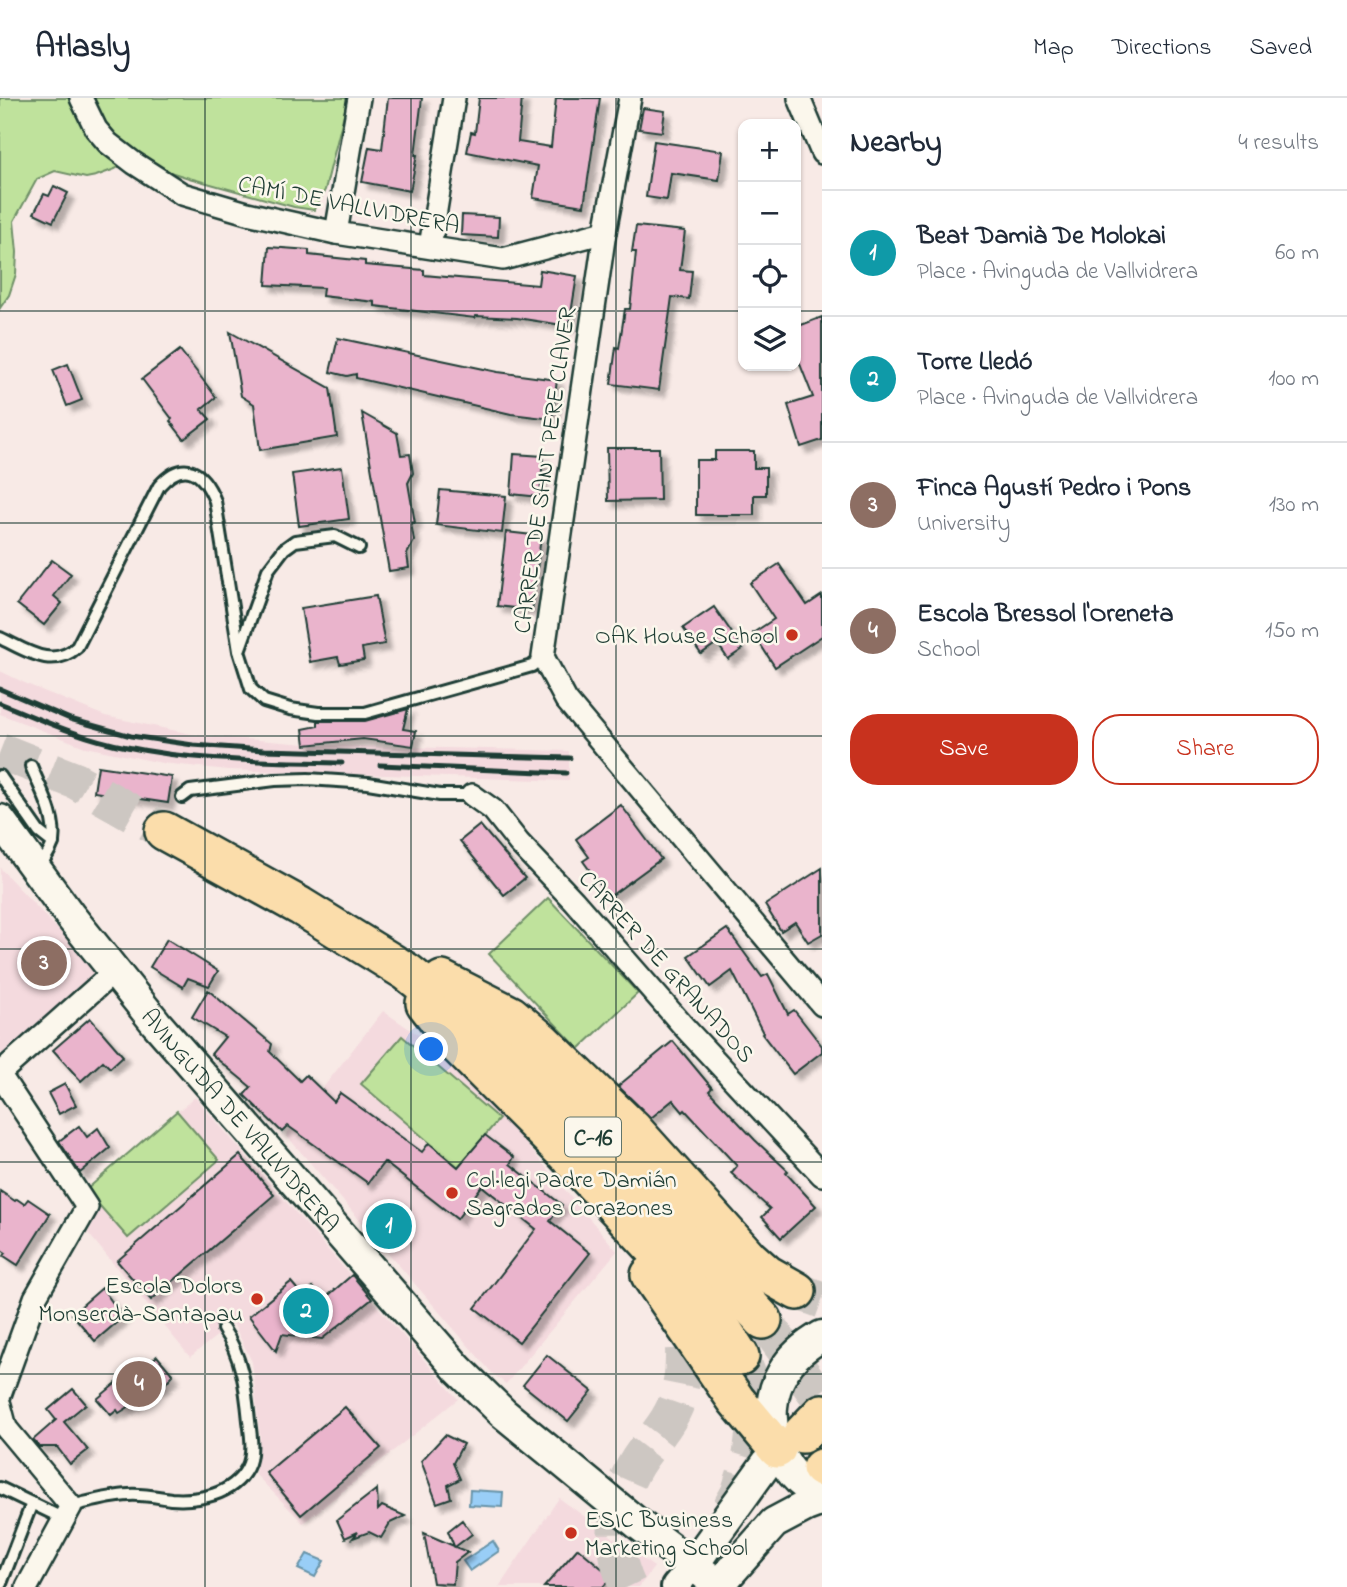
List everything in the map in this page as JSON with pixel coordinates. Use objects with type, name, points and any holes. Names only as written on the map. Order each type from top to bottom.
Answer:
[{"type":"highway","name":"C-16","points":[[164,831],[300,906],[407,972],[494,1041],[601,1144],[763,1320]]},
{"type":"highway","points":[[407,972],[431,1013],[460,1048],[564,1152],[661,1256],[718,1322],[740,1356]]},
{"type":"highway","points":[[407,972],[447,981],[512,1015],[632,1128],[683,1161],[758,1241],[802,1276],[809,1289]]},
{"type":"highway","points":[[503,1091],[583,1196],[635,1254],[736,1400],[801,1432]]},
{"type":"highway","points":[[661,1256],[676,1294]]},
{"type":"main road","name":"AVINGUDA DE VALLVIDRERA","points":[[0,820],[36,872],[156,1023],[472,1384],[568,1467],[684,1576],[720,1586]]},
{"type":"main road","points":[[801,1432],[772,1426],[775,1390],[782,1372],[794,1356],[822,1336]]},
{"type":"main road","points":[[684,1576],[801,1432]]},
{"type":"main road","points":[[720,1586],[774,1523],[822,1498],[798,1479],[784,1463],[801,1432]]},
{"type":"street","name":"CAMÍ DE VALLVIDRERA","points":[[81,98],[86,113],[108,143],[134,163],[181,194],[247,214],[336,233],[503,259],[605,232]]},
{"type":"street","points":[[336,233],[359,98]]},
{"type":"street","points":[[430,247],[454,98]]},
{"type":"street","name":"CARRER DE SANT PERE CLAVER","points":[[630,98],[605,232],[543,657],[566,700],[822,1005]]},
{"type":"street","points":[[799,98],[822,153]]},
{"type":"street","name":"CARRER DE GRANADOS","points":[[472,795],[493,810],[519,843],[574,901],[686,1029],[822,1175]]},
{"type":"street","points":[[0,1395],[35,1298],[87,1208],[0,1074],[116,971]]},
{"type":"street","points":[[0,1405],[6,1428],[66,1515],[27,1587]]},
{"type":"lane","points":[[0,638],[41,658],[54,659],[73,651],[159,486],[167,478],[186,470],[193,471],[209,485],[215,501],[239,651],[251,689],[264,701],[290,709],[335,714],[365,713],[532,666],[543,657]]},
{"type":"lane","points":[[239,651],[268,570],[284,549],[295,541],[335,536],[359,548]]},
{"type":"lane","points":[[31,766],[50,811],[53,843],[36,872]]},
{"type":"lane","points":[[0,776],[39,832],[53,843]]},
{"type":"lane","points":[[182,797],[190,791],[275,779],[368,783],[440,795],[472,795]]},
{"type":"lane","points":[[0,1488],[54,1514],[66,1515],[126,1495],[192,1499],[211,1496],[225,1489],[239,1479],[247,1468],[250,1455],[248,1407],[236,1351],[223,1329]]},
{"type":"lane","points":[[0,1586],[32,1503]]},
{"type":"shaded area","points":[[0,671],[105,716],[196,735],[318,745],[569,751],[569,781],[228,770],[162,763],[85,747],[0,714]]},
{"type":"shaded area","points":[[0,868],[98,972],[84,988],[6,1056],[0,1052]]},
{"type":"shaded area","name":"Col·legi Padre Damián Sagrados Corazones","points":[[383,1011],[439,1049],[504,1118],[617,1251],[506,1384],[492,1373],[286,1135]]},
{"type":"shaded area","name":"Escola Dolors Monserdà-Santapau","points":[[195,1097],[458,1399],[303,1523],[255,1474],[260,1437],[252,1362],[233,1323],[190,1357],[88,1233],[94,1219],[94,1209],[86,1190]]},
{"type":"shaded area","name":"ESIC Business Marketing School","points":[[559,1498],[654,1567],[639,1587],[499,1587]]},
{"type":"green space","points":[[0,98],[348,98],[325,190],[314,210],[189,178],[170,172],[138,155],[115,169],[96,176],[86,178],[55,171],[37,179],[14,221],[16,274],[9,295],[0,308]]},
{"type":"green space","points":[[548,898],[638,993],[579,1049],[489,954]]},
{"type":"green space","points":[[402,1036],[499,1119],[458,1167],[361,1084]]},
{"type":"green space","points":[[177,1111],[219,1160],[128,1238],[86,1190]]},
{"type":"water","points":[[470,1490],[503,1492],[502,1507],[469,1505]]},
{"type":"water","points":[[493,1541],[499,1551],[470,1571],[463,1561]]},
{"type":"water","points":[[307,1554],[324,1561],[315,1577],[298,1569]]},
{"type":"building","points":[[388,98],[422,98],[417,155],[410,191],[362,182],[369,147],[382,149]]},
{"type":"building","points":[[479,98],[522,98],[518,142],[551,147],[556,98],[600,98],[584,206],[533,198],[538,166],[467,152],[471,132],[475,133]]},
{"type":"building","points":[[643,108],[665,111],[662,132],[639,129]]},
{"type":"building","points":[[654,141],[723,151],[719,180],[671,173],[667,200],[646,197]]},
{"type":"building","points":[[54,186],[68,193],[53,222],[34,213],[44,194],[49,196]]},
{"type":"building","points":[[462,215],[499,217],[498,237],[461,235]]},
{"type":"building","points":[[636,226],[685,231],[680,270],[692,271],[689,299],[672,297],[659,390],[611,384],[625,309],[630,309],[636,252],[632,252]]},
{"type":"building","points":[[269,247],[309,250],[309,255],[365,261],[365,265],[424,270],[424,275],[538,285],[540,270],[577,276],[569,326],[517,318],[475,318],[375,306],[375,302],[322,296],[323,288],[266,285]]},
{"type":"building","points":[[822,317],[822,440],[801,447],[788,405],[813,397],[801,367],[801,325]]},
{"type":"building","points":[[230,332],[330,388],[337,437],[260,450],[254,404],[241,396]]},
{"type":"building","points":[[338,338],[498,372],[557,380],[552,419],[511,414],[356,378],[356,374],[347,376],[330,372]]},
{"type":"building","points":[[180,350],[216,397],[201,409],[210,419],[184,439],[142,379]]},
{"type":"building","points":[[68,364],[82,400],[67,406],[53,370]]},
{"type":"building","points":[[362,413],[397,433],[401,455],[410,454],[413,473],[408,483],[415,523],[411,522],[414,541],[407,554],[409,568],[389,571]]},
{"type":"building","points":[[607,448],[659,448],[660,500],[608,501]]},
{"type":"building","points":[[715,451],[754,451],[754,468],[766,468],[766,495],[754,495],[754,515],[696,515],[696,460],[715,460]]},
{"type":"building","points":[[514,454],[543,456],[540,497],[511,494]]},
{"type":"building","points":[[342,467],[349,519],[299,526],[292,474]]},
{"type":"building","points":[[440,490],[506,496],[502,533],[436,525]]},
{"type":"building","points":[[506,532],[541,536],[532,610],[497,606]]},
{"type":"building","points":[[52,560],[71,574],[54,596],[62,603],[44,625],[17,604]]},
{"type":"building","points":[[779,564],[807,605],[822,595],[822,636],[775,667],[753,633],[774,619],[750,583]]},
{"type":"building","points":[[376,596],[385,644],[362,648],[364,660],[340,664],[338,657],[310,662],[301,608]]},
{"type":"building","points":[[714,607],[743,649],[728,659],[717,643],[701,654],[683,628]]},
{"type":"building","points":[[408,709],[403,729],[416,731],[413,746],[363,739],[305,745],[303,729],[318,726],[318,721],[365,721]]},
{"type":"building","points":[[98,766],[172,777],[168,803],[94,792]]},
{"type":"building","points":[[621,805],[661,859],[609,897],[583,861],[589,857],[576,839]]},
{"type":"building","points":[[480,825],[525,878],[504,895],[460,841]]},
{"type":"building","points":[[822,868],[822,934],[808,942],[795,922],[781,931],[765,905]]},
{"type":"building","points":[[727,929],[762,977],[768,974],[788,1014],[794,1010],[822,1046],[822,1052],[793,1074],[762,1034],[732,971],[710,987],[688,956]]},
{"type":"building","points":[[167,939],[218,971],[209,986],[188,978],[183,987],[150,967]]},
{"type":"building","points":[[208,990],[272,1044],[270,1052],[300,1081],[306,1075],[334,1102],[340,1093],[422,1152],[429,1143],[458,1167],[485,1135],[514,1157],[510,1164],[562,1205],[550,1221],[590,1253],[519,1342],[475,1308],[536,1229],[482,1186],[457,1219],[384,1162],[368,1183],[288,1126],[282,1132],[244,1095],[251,1087],[211,1054],[225,1037],[192,1017]]},
{"type":"building","points":[[90,1018],[123,1056],[110,1068],[103,1061],[81,1081],[53,1050]]},
{"type":"building","points":[[673,1041],[712,1088],[709,1091],[788,1171],[786,1173],[816,1206],[781,1238],[762,1217],[770,1209],[731,1173],[737,1166],[685,1110],[683,1112],[673,1100],[651,1118],[618,1086]]},
{"type":"building","points":[[65,1084],[76,1105],[59,1114],[48,1093]]},
{"type":"building","points":[[79,1126],[87,1137],[98,1128],[110,1148],[80,1173],[59,1141]]},
{"type":"building","points":[[240,1155],[274,1195],[151,1300],[117,1261]]},
{"type":"building","points":[[0,1191],[24,1204],[28,1199],[50,1214],[18,1265],[4,1256],[6,1253],[0,1249]]},
{"type":"building","points":[[352,1275],[372,1299],[322,1339],[282,1334],[276,1351],[249,1316],[291,1282],[303,1296],[313,1287],[323,1300]]},
{"type":"building","points":[[102,1288],[123,1317],[95,1341],[72,1314]]},
{"type":"building","points":[[547,1355],[592,1391],[568,1421],[523,1385]]},
{"type":"building","points":[[157,1356],[173,1375],[162,1387],[152,1387],[127,1408],[119,1413],[117,1410],[111,1415],[97,1399],[145,1359],[149,1363]]},
{"type":"building","points":[[73,1389],[86,1404],[64,1422],[88,1450],[70,1464],[57,1447],[39,1447],[33,1440],[56,1420],[48,1410]]},
{"type":"building","points":[[345,1407],[381,1448],[301,1515],[266,1473]]},
{"type":"building","points":[[445,1435],[463,1444],[453,1463],[460,1479],[448,1485],[451,1498],[437,1503],[421,1461]]},
{"type":"building","points":[[377,1489],[378,1510],[382,1506],[405,1516],[390,1523],[381,1538],[369,1532],[353,1538],[358,1532],[345,1538],[337,1520]]},
{"type":"building","points":[[462,1520],[472,1534],[455,1547],[468,1552],[455,1562],[453,1584],[433,1583],[424,1533],[454,1546],[448,1531]]},
{"type":"building","points":[[578,1548],[612,1577],[603,1587],[544,1587]]},
{"type":"tunnel","points":[[0,751],[76,781],[164,831]]},
{"type":"tunnel","points":[[797,1291],[822,1300]]},
{"type":"tunnel","points":[[628,1587],[618,1557],[618,1509],[628,1478],[667,1422],[679,1394],[684,1356],[678,1306]]},
{"type":"tunnel","points":[[763,1320],[822,1401]]},
{"type":"tunnel","points":[[730,1509],[739,1493],[751,1455],[755,1423],[752,1384],[740,1356]]},
{"type":"railway","points":[[0,689],[70,719],[131,736],[193,745],[264,750],[570,758]]},
{"type":"railway","points":[[0,703],[78,734],[153,752],[234,760],[342,763]]},
{"type":"railway","points":[[380,765],[566,773]]},
{"type":"place","name":"OAK House School","points":[[792,635]]},
{"type":"place","name":"Finca Agustí Pedro i Pons","points":[[44,963]]},
{"type":"place","name":"Col·legi Padre Damián Sagrados Corazones","points":[[452,1193]]},
{"type":"place","name":"Beat Damià De Molokai","points":[[389,1226]]},
{"type":"place","name":"Escola Dolors Monserdà-Santapau","points":[[257,1299]]},
{"type":"place","name":"Torre Lledó","points":[[306,1311]]},
{"type":"place","name":"Escola Bressol l'Oreneta","points":[[139,1384]]},
{"type":"place","name":"ESIC Business Marketing School","points":[[571,1533]]}]
